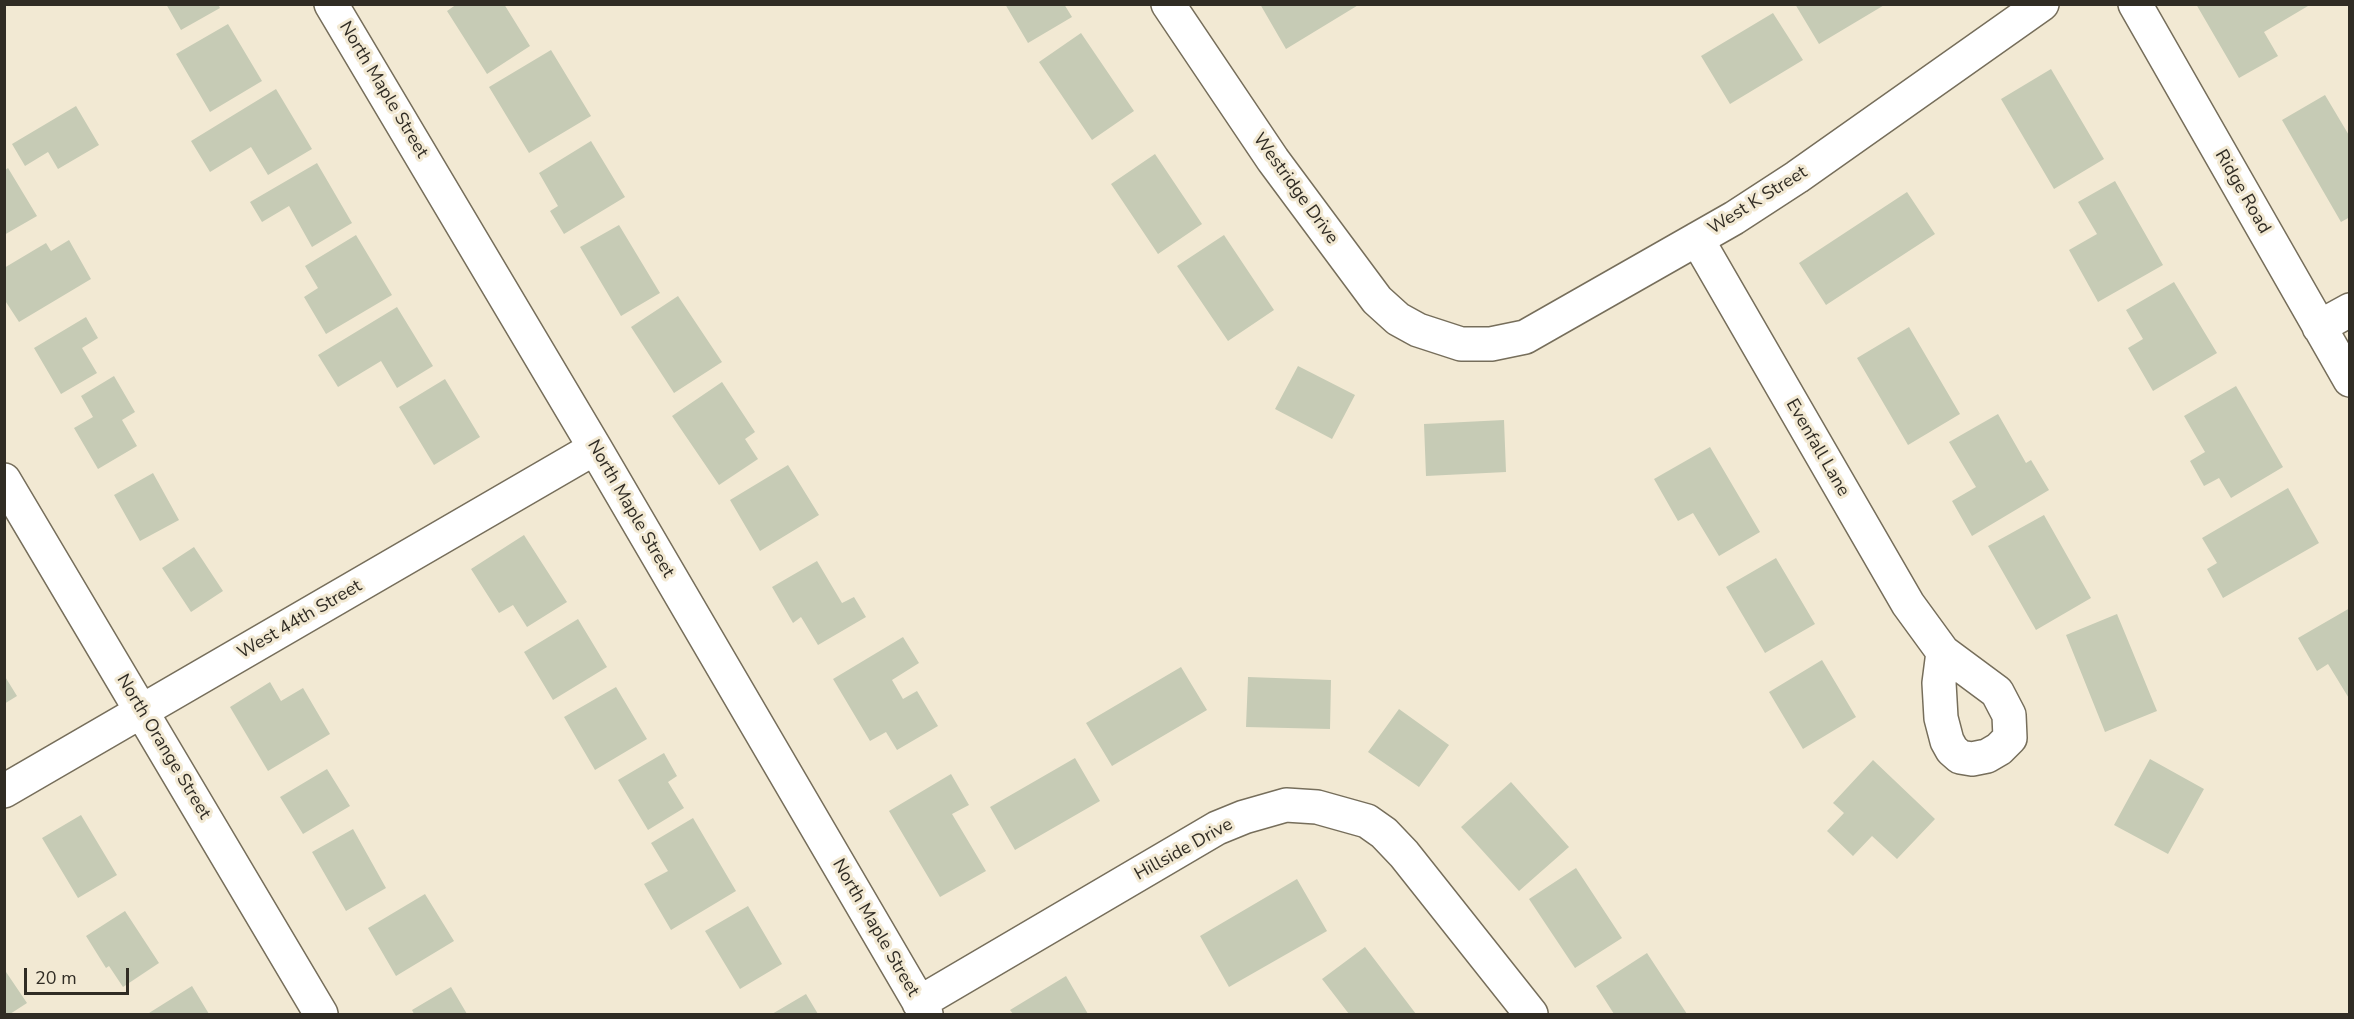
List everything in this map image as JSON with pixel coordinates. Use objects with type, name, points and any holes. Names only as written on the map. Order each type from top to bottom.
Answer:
[{"type":"street","name":"North Maple Street","points":[[332,4],[595,448],[922,1009]]},
{"type":"street","name":"Westridge Drive","points":[[1168,4],[1273,160],[1377,300],[1398,319],[1418,330],[1451,342]]},
{"type":"street","name":"West K Street","points":[[1451,342],[1491,344],[1525,337],[1697,239],[1797,177],[2042,4]]},
{"type":"street","name":"Ridge Road","points":[[2135,4],[2349,380]]},
{"type":"street","name":"Evenfall Lane","points":[[1697,239],[1908,604],[1943,652]]},
{"type":"street","points":[[2319,327],[2349,310]]},
{"type":"street","name":"West 44th Street","points":[[4,791],[595,448]]},
{"type":"street","name":"North Orange Street","points":[[4,480],[321,1014]]},
{"type":"street","name":"Hillside Drive","points":[[922,1009],[1217,828],[1244,817],[1286,805],[1317,807],[1367,821],[1384,833],[1404,854],[1531,1014]]},
{"type":"building","points":[[166,4],[218,4],[220,8],[181,30]]},
{"type":"building","points":[[457,4],[504,4],[530,46],[487,74],[447,11]]},
{"type":"building","points":[[1005,4],[1064,4],[1072,17],[1028,43]]},
{"type":"building","points":[[1260,4],[1360,4],[1286,49]]},
{"type":"building","points":[[1795,4],[1886,4],[1819,44]]},
{"type":"building","points":[[2196,4],[2307,4],[2308,6],[2264,32],[2278,56],[2239,78]]},
{"type":"building","points":[[1773,13],[1803,60],[1730,104],[1701,56]]},
{"type":"building","points":[[228,24],[262,81],[210,112],[176,54]]},
{"type":"building","points":[[1081,33],[1134,111],[1092,140],[1039,62]]},
{"type":"building","points":[[551,50],[591,116],[529,153],[489,87]]},
{"type":"building","points":[[2051,69],[2104,159],[2054,189],[2001,99]]},
{"type":"building","points":[[276,89],[312,149],[268,175],[251,147],[210,172],[191,141]]},
{"type":"building","points":[[2325,95],[2350,137],[2350,217],[2341,222],[2282,120]]},
{"type":"building","points":[[76,106],[99,145],[58,169],[48,152],[25,166],[12,144]]},
{"type":"building","points":[[591,141],[625,197],[564,234],[550,211],[558,206],[539,173]]},
{"type":"building","points":[[1155,154],[1202,224],[1158,254],[1111,184]]},
{"type":"building","points":[[317,163],[352,223],[312,247],[289,206],[262,222],[250,202]]},
{"type":"building","points":[[8,168],[37,216],[4,235],[4,171]]},
{"type":"building","points":[[2115,181],[2163,265],[2098,302],[2069,250],[2097,234],[2078,202]]},
{"type":"building","points":[[1907,192],[1935,234],[1826,305],[1799,263]]},
{"type":"building","points":[[619,225],[660,293],[621,316],[580,247]]},
{"type":"building","points":[[356,235],[392,295],[326,334],[304,297],[318,288],[305,266]]},
{"type":"building","points":[[1224,235],[1274,310],[1228,341],[1177,266]]},
{"type":"building","points":[[69,240],[91,279],[19,322],[4,299],[4,268],[46,243],[51,251]]},
{"type":"building","points":[[2174,282],[2217,353],[2153,391],[2128,348],[2143,339],[2126,310]]},
{"type":"building","points":[[678,296],[722,362],[674,393],[631,327]]},
{"type":"building","points":[[397,307],[433,366],[397,388],[381,361],[338,387],[318,355]]},
{"type":"building","points":[[86,317],[98,338],[82,348],[97,373],[61,394],[34,348]]},
{"type":"building","points":[[1909,327],[1960,414],[1908,445],[1857,358]]},
{"type":"building","points":[[1298,366],[1355,395],[1332,439],[1275,409]]},
{"type":"building","points":[[114,376],[135,412],[122,420],[137,446],[98,469],[74,428],[93,417],[81,396]]},
{"type":"building","points":[[445,379],[480,437],[434,465],[399,407]]},
{"type":"building","points":[[722,382],[755,432],[745,439],[758,459],[719,485],[672,416]]},
{"type":"building","points":[[2236,386],[2283,467],[2231,498],[2219,478],[2204,486],[2190,461],[2205,452],[2184,416]]},
{"type":"building","points":[[1998,414],[2026,463],[2031,460],[2049,490],[1972,536],[1952,501],[1976,487],[1949,442]]},
{"type":"building","points":[[1504,420],[1506,472],[1426,476],[1424,424]]},
{"type":"building","points":[[1710,447],[1760,532],[1719,556],[1693,513],[1678,521],[1654,479]]},
{"type":"building","points":[[788,465],[819,515],[760,551],[730,500]]},
{"type":"building","points":[[153,473],[179,520],[140,541],[114,495]]},
{"type":"building","points":[[2288,488],[2319,543],[2223,598],[2207,569],[2217,563],[2202,538]]},
{"type":"building","points":[[2044,515],[2091,598],[2036,630],[1988,546]]},
{"type":"building","points":[[524,535],[567,602],[527,627],[513,605],[499,613],[471,569]]},
{"type":"building","points":[[194,547],[223,591],[191,612],[162,568]]},
{"type":"building","points":[[1776,558],[1815,624],[1765,653],[1726,587]]},
{"type":"building","points":[[817,561],[842,603],[854,597],[866,617],[818,645],[801,617],[793,623],[772,587]]},
{"type":"building","points":[[2350,608],[2350,700],[2328,664],[2317,671],[2298,638]]},
{"type":"building","points":[[2117,614],[2157,711],[2105,732],[2066,635]]},
{"type":"building","points":[[578,619],[607,667],[553,700],[524,652]]},
{"type":"building","points":[[903,637],[919,663],[892,680],[903,699],[917,691],[938,726],[897,750],[886,732],[870,741],[833,679]]},
{"type":"building","points":[[1822,660],[1856,717],[1803,749],[1769,692]]},
{"type":"building","points":[[1181,667],[1207,710],[1112,766],[1086,723]]},
{"type":"building","points":[[4,675],[17,696],[4,704]]},
{"type":"building","points":[[1248,677],[1331,680],[1330,729],[1246,727]]},
{"type":"building","points":[[270,682],[281,701],[303,688],[330,734],[268,771],[230,707]]},
{"type":"building","points":[[616,687],[647,739],[595,770],[564,717]]},
{"type":"building","points":[[1399,709],[1449,745],[1419,787],[1368,752]]},
{"type":"building","points":[[664,753],[677,776],[668,782],[684,808],[648,830],[618,780]]},
{"type":"building","points":[[1075,758],[1100,801],[1015,850],[990,807]]},
{"type":"building","points":[[2150,759],[2204,789],[2168,854],[2114,825]]},
{"type":"building","points":[[1873,760],[1935,819],[1897,859],[1872,836],[1853,856],[1827,831],[1844,813],[1833,803]]},
{"type":"building","points":[[327,769],[350,806],[303,834],[280,797]]},
{"type":"building","points":[[951,774],[969,805],[952,814],[986,871],[940,897],[889,811]]},
{"type":"building","points":[[1511,782],[1569,847],[1519,891],[1461,827]]},
{"type":"building","points":[[81,815],[117,875],[78,898],[42,838]]},
{"type":"building","points":[[693,818],[736,891],[671,930],[644,884],[668,871],[651,843]]},
{"type":"building","points":[[353,829],[386,888],[346,911],[312,852]]},
{"type":"building","points":[[1576,868],[1622,938],[1575,968],[1529,899]]},
{"type":"building","points":[[1297,879],[1327,931],[1229,987],[1200,936]]},
{"type":"building","points":[[425,894],[454,941],[396,976],[368,928]]},
{"type":"building","points":[[748,906],[782,964],[740,989],[705,931]]},
{"type":"building","points":[[125,911],[159,963],[123,987],[109,966],[106,968],[86,936]]},
{"type":"building","points":[[1365,947],[1416,1014],[1349,1014],[1322,979]]},
{"type":"building","points":[[1647,953],[1687,1014],[1614,1014],[1596,986]]},
{"type":"building","points":[[4,969],[27,1003],[10,1014],[4,1014]]},
{"type":"building","points":[[1066,976],[1088,1014],[1013,1014],[1010,1010]]},
{"type":"building","points":[[192,986],[209,1014],[149,1014],[149,1013]]},
{"type":"building","points":[[451,987],[467,1014],[414,1014],[412,1010]]},
{"type":"building","points":[[806,994],[818,1014],[772,1014]]}]
